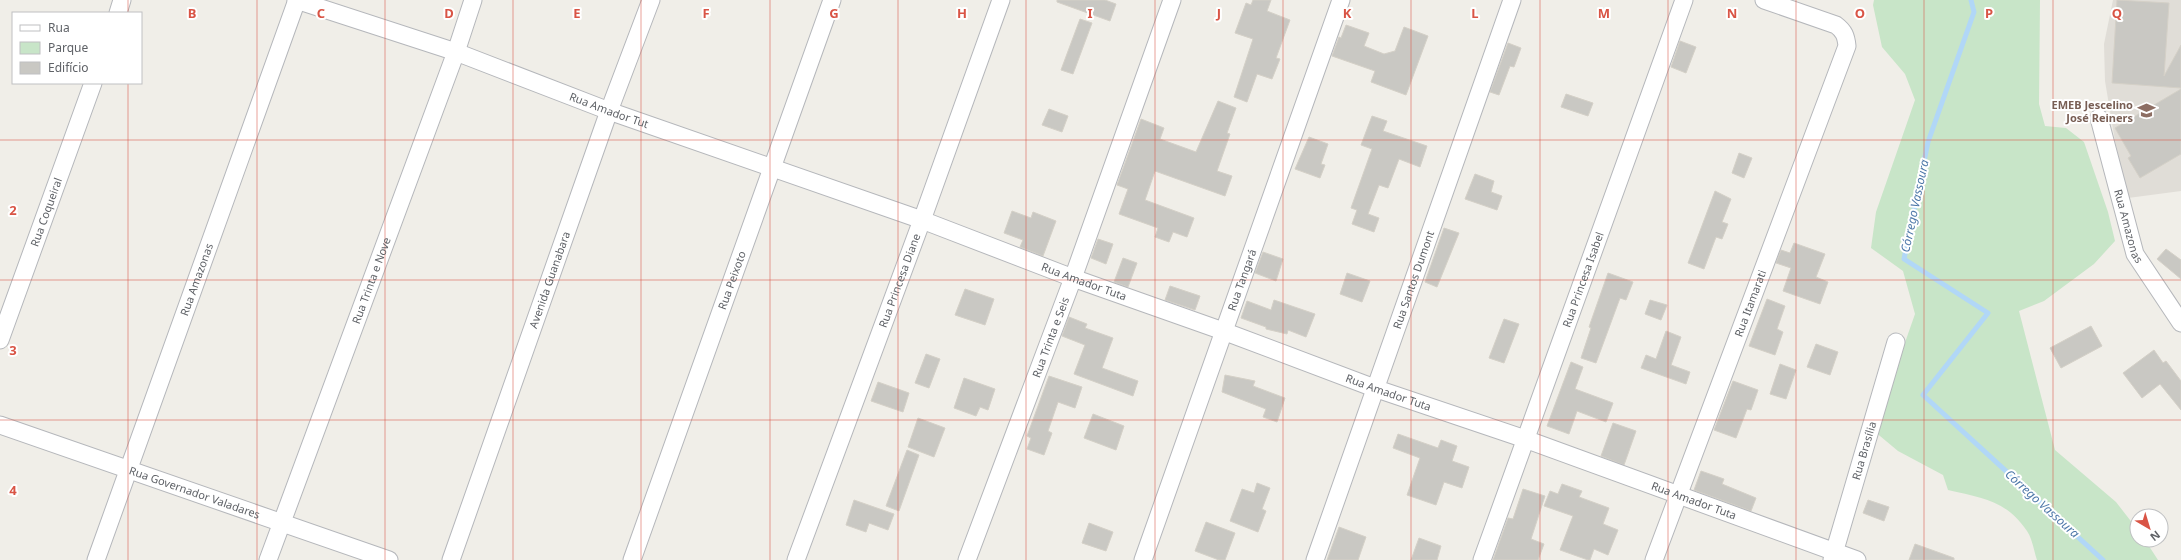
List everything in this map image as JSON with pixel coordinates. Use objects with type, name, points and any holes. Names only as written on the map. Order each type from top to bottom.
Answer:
[{"type":"street","points":[[118,12],[122,0]]},
{"type":"street","name":"Rua Amador Tut","points":[[297,0],[456,52],[609,111],[922,220]]},
{"type":"street","name":"Rua Amazonas","points":[[96,560],[297,0]]},
{"type":"street","name":"Rua Trinta e Nove","points":[[268,560],[456,52],[473,0]]},
{"type":"street","name":"Avenida Guanabara","points":[[451,560],[609,111],[651,0]]},
{"type":"street","name":"Rua Peixoto","points":[[632,560],[832,0]]},
{"type":"street","name":"Rua Princesa Diane","points":[[796,560],[922,220],[1001,0]]},
{"type":"street","name":"Rua Trinta e Seis","points":[[968,560],[1073,278],[1172,0]]},
{"type":"street","name":"Rua Tangará","points":[[1143,560],[1341,0]]},
{"type":"street","name":"Rua Santos Dumont","points":[[1315,560],[1377,389],[1512,0]]},
{"type":"street","name":"Rua Princesa Isabel","points":[[1482,560],[1684,0]]},
{"type":"street","name":"Rua Itamarati","points":[[1654,560],[1677,494],[1847,46],[1843,30],[1836,25],[1764,0]]},
{"type":"street","name":"Rua Coqueiral","points":[[0,340],[93,84]]},
{"type":"street","name":"Rua Amazonas","points":[[2099,118],[2135,254],[2181,323]]},
{"type":"street","name":"Rua Amador Tuta","points":[[922,220],[1073,278],[1223,331],[1377,389],[1525,439],[1677,494],[1834,556],[1857,560]]},
{"type":"street","name":"Rua Brasília","points":[[1834,556],[1896,342]]},
{"type":"street","name":"Rua Governador Valadares","points":[[0,425],[389,560]]},
{"type":"shaded area","name":"EMEB Jescelino José Reiners","points":[[2113,0],[2181,0],[2181,191],[2128,198],[2115,141],[2105,81],[2104,44]]},
{"type":"green space","points":[[1874,0],[2040,0],[2039,104],[2045,126],[2066,128],[2084,142],[2108,212],[2115,241],[2094,264],[2044,301],[2019,311],[2055,450],[2116,502],[2129,519],[2129,548],[2150,548],[2158,560],[2037,560],[2029,534],[2011,513],[1982,498],[1948,490],[1943,475],[1898,451],[1874,431],[1915,314],[1903,271],[1871,248],[1876,212],[1915,100],[1905,74],[1882,47],[1873,5]]},
{"type":"building","points":[[1057,0],[1105,0],[1116,4],[1110,21],[1057,2]]},
{"type":"building","points":[[1253,0],[1271,0],[1267,11],[1290,20],[1276,58],[1280,59],[1272,79],[1257,74],[1247,102],[1234,97],[1253,39],[1235,33],[1246,3],[1251,5]]},
{"type":"building","points":[[2117,0],[2169,3],[2164,76],[2181,45],[2181,88],[2112,83]]},
{"type":"building","points":[[1080,19],[1092,23],[1073,74],[1061,70]]},
{"type":"building","points":[[1346,25],[1369,33],[1364,46],[1384,54],[1395,51],[1404,27],[1428,36],[1406,95],[1371,82],[1375,71],[1332,56],[1339,37],[1341,38]]},
{"type":"building","points":[[1680,41],[1696,47],[1686,73],[1671,67]]},
{"type":"building","points":[[1508,43],[1521,48],[1514,67],[1510,66],[1499,95],[1490,92]]},
{"type":"building","points":[[2181,89],[2181,154],[2140,178],[2128,158],[2131,156],[2115,128]]},
{"type":"building","points":[[1566,94],[1593,103],[1588,116],[1561,107]]},
{"type":"building","points":[[1218,101],[1236,108],[1227,133],[1230,134],[1217,171],[1232,176],[1225,196],[1155,171],[1145,200],[1194,218],[1187,237],[1173,232],[1169,242],[1155,237],[1158,228],[1119,214],[1128,189],[1117,185],[1141,119],[1164,128],[1160,139],[1196,152]]},
{"type":"building","points":[[1049,109],[1068,116],[1062,132],[1042,125]]},
{"type":"building","points":[[1372,116],[1387,121],[1383,131],[1427,146],[1420,167],[1399,159],[1388,188],[1379,185],[1368,214],[1379,218],[1374,232],[1352,224],[1357,210],[1351,208],[1372,149],[1361,145]]},
{"type":"building","points":[[1309,137],[1328,144],[1321,164],[1325,165],[1320,178],[1295,169]]},
{"type":"building","points":[[1739,153],[1752,158],[1744,178],[1732,173]]},
{"type":"building","points":[[1475,174],[1494,181],[1491,192],[1502,196],[1497,210],[1465,199]]},
{"type":"building","points":[[1715,191],[1731,199],[1722,222],[1728,224],[1722,239],[1716,237],[1704,269],[1688,263]]},
{"type":"building","points":[[1012,211],[1031,218],[1033,212],[1056,221],[1043,256],[1020,247],[1023,240],[1004,233]]},
{"type":"building","points":[[1444,228],[1459,233],[1437,287],[1425,282]]},
{"type":"building","points":[[1098,239],[1113,244],[1106,264],[1091,258]]},
{"type":"building","points":[[1794,243],[1825,254],[1816,277],[1828,282],[1820,304],[1783,291],[1791,268],[1776,263],[1781,250],[1790,253]]},
{"type":"building","points":[[2166,249],[2181,260],[2181,279],[2157,259]]},
{"type":"building","points":[[1263,252],[1283,259],[1276,281],[1255,273]]},
{"type":"building","points":[[1123,258],[1137,263],[1128,287],[1114,282]]},
{"type":"building","points":[[1347,273],[1370,281],[1362,302],[1340,294]]},
{"type":"building","points":[[1608,273],[1633,282],[1626,300],[1620,298],[1596,363],[1581,358],[1591,328],[1589,327]]},
{"type":"building","points":[[1170,286],[1200,296],[1195,310],[1165,300]]},
{"type":"building","points":[[965,289],[994,299],[985,325],[955,315]]},
{"type":"building","points":[[1767,299],[1785,306],[1777,329],[1783,332],[1775,355],[1749,346]]},
{"type":"building","points":[[1274,300],[1315,314],[1306,337],[1288,330],[1287,334],[1266,329],[1266,327],[1241,318],[1247,301],[1271,310]]},
{"type":"building","points":[[1650,300],[1667,305],[1661,320],[1645,314]]},
{"type":"building","points":[[1069,317],[1087,324],[1085,328],[1113,338],[1102,368],[1138,381],[1133,396],[1074,374],[1085,345],[1062,336]]},
{"type":"building","points":[[1504,319],[1519,324],[1504,363],[1489,358]]},
{"type":"building","points":[[2091,326],[2102,346],[2061,368],[2050,348]]},
{"type":"building","points":[[1666,331],[1681,337],[1671,365],[1690,372],[1686,384],[1641,368],[1646,355],[1656,359]]},
{"type":"building","points":[[1816,344],[1838,352],[1830,375],[1807,367]]},
{"type":"building","points":[[2154,350],[2163,363],[2166,361],[2181,381],[2181,410],[2160,384],[2142,398],[2123,373]]},
{"type":"building","points":[[926,354],[940,359],[929,388],[915,383]]},
{"type":"building","points":[[1571,362],[1583,367],[1575,389],[1613,403],[1606,422],[1577,411],[1569,434],[1547,426]]},
{"type":"building","points":[[1780,364],[1796,370],[1786,399],[1770,394]]},
{"type":"building","points":[[1225,375],[1255,381],[1253,386],[1285,398],[1277,422],[1263,417],[1266,409],[1222,392]]},
{"type":"building","points":[[1049,376],[1082,387],[1075,408],[1058,402],[1048,431],[1052,433],[1044,455],[1027,449],[1031,438],[1027,436]]},
{"type":"building","points":[[964,378],[995,389],[988,410],[980,407],[976,416],[954,408]]},
{"type":"building","points":[[1733,381],[1758,390],[1751,410],[1747,409],[1736,438],[1714,430]]},
{"type":"building","points":[[878,382],[909,393],[903,412],[871,401]]},
{"type":"building","points":[[1093,414],[1124,426],[1116,450],[1084,438]]},
{"type":"building","points":[[918,418],[945,428],[934,457],[908,447]]},
{"type":"building","points":[[1613,423],[1636,431],[1624,465],[1601,456]]},
{"type":"building","points":[[1398,434],[1438,448],[1441,440],[1457,446],[1452,461],[1469,467],[1462,488],[1444,482],[1436,505],[1407,495],[1420,458],[1393,448]]},
{"type":"building","points":[[907,450],[919,455],[899,511],[886,506]]},
{"type":"building","points":[[1701,471],[1724,479],[1722,484],[1756,498],[1751,511],[1694,490]]},
{"type":"building","points":[[1257,483],[1270,488],[1262,509],[1266,511],[1258,532],[1230,521],[1242,489],[1254,493]]},
{"type":"building","points":[[1562,484],[1582,491],[1579,497],[1609,508],[1603,524],[1618,530],[1608,555],[1594,549],[1590,560],[1588,560],[1560,550],[1573,516],[1544,506],[1550,491],[1558,494]]},
{"type":"building","points":[[1523,489],[1545,496],[1531,539],[1544,544],[1538,560],[1493,560],[1508,518],[1513,519]]},
{"type":"building","points":[[854,500],[894,514],[888,530],[869,523],[866,532],[846,525]]},
{"type":"building","points":[[1868,500],[1889,507],[1884,521],[1863,513]]},
{"type":"building","points":[[1206,522],[1235,533],[1225,560],[1219,560],[1195,551]]},
{"type":"building","points":[[1089,523],[1113,532],[1106,551],[1082,543]]},
{"type":"building","points":[[1339,527],[1366,537],[1358,560],[1327,560]]},
{"type":"building","points":[[1419,538],[1441,546],[1437,560],[1411,560]]},
{"type":"building","points":[[1915,544],[1954,558],[1954,560],[1909,560]]},
{"type":"waterway","name":"Córrego Vassoura","points":[[1971,0],[1974,12],[1928,142],[1904,259],[1988,313],[1923,395],[2103,560]]},
{"type":"place","name":"EMEB Jescelino José Reiners","points":[[2146,111]]}]
